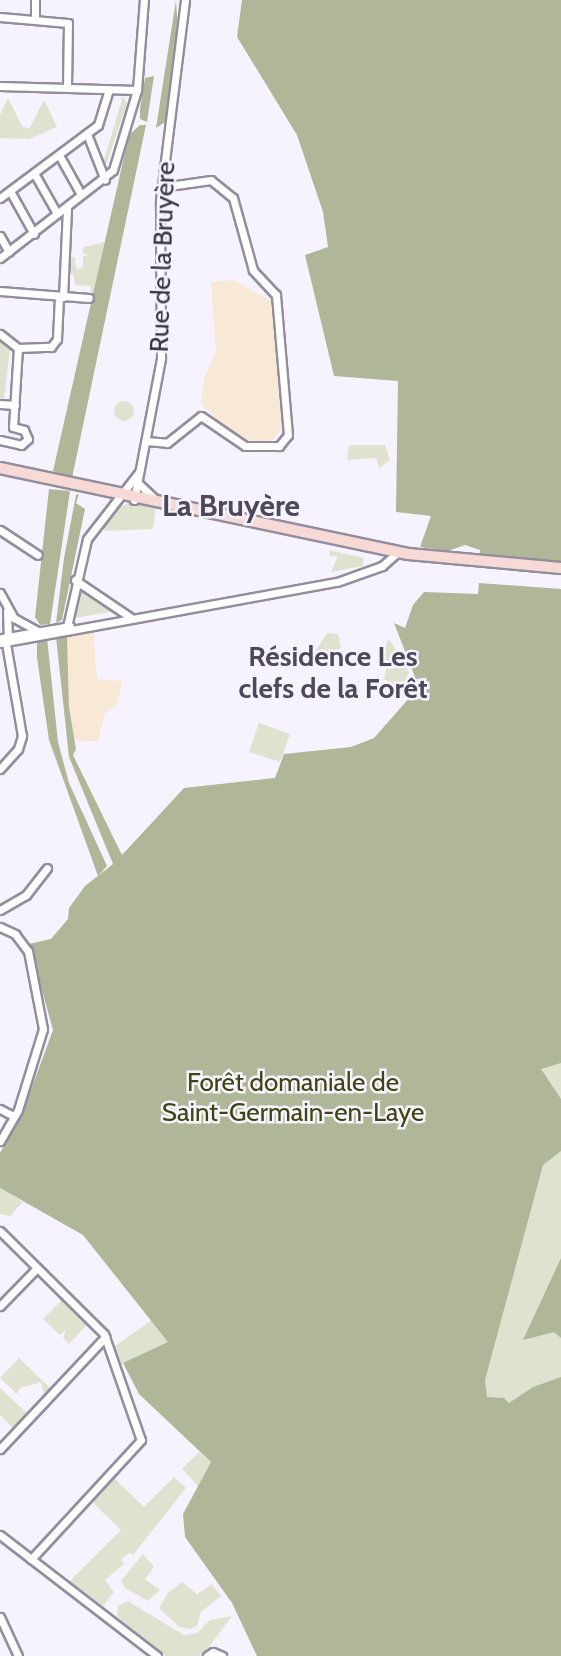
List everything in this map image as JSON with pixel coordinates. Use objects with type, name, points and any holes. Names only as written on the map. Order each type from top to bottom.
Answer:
[{"type":"main road","points":[[0,468],[68,480],[127,496],[394,555],[491,570],[561,571]]},
{"type":"main road","points":[[17,471],[45,482],[156,499],[394,555]]},
{"type":"street","points":[[34,19],[35,0]]},
{"type":"street","points":[[0,258],[105,180],[115,168],[136,90],[144,0]]},
{"type":"street","name":"Rue de la Bruyère","points":[[66,629],[75,580],[87,539],[127,496],[137,478],[146,441],[161,358],[161,187],[185,0]]},
{"type":"street","points":[[0,17],[69,25],[67,88]]},
{"type":"street","points":[[0,86],[136,90]]},
{"type":"street","points":[[0,198],[100,122],[109,90]]},
{"type":"street","points":[[87,134],[105,180]]},
{"type":"street","points":[[58,155],[79,191]]},
{"type":"street","points":[[34,173],[55,210]]},
{"type":"street","points":[[146,441],[164,444],[201,416],[245,446],[275,446],[286,441],[276,295],[252,267],[233,198],[211,180],[161,187]]},
{"type":"street","points":[[10,191],[34,234]]},
{"type":"street","points":[[0,334],[18,348],[54,345],[61,296],[66,209]]},
{"type":"street","points":[[0,236],[9,252]]},
{"type":"street","points":[[0,291],[89,298]]},
{"type":"street","points":[[11,443],[18,348]]},
{"type":"street","points":[[0,404],[15,405]]},
{"type":"street","points":[[0,440],[23,445],[28,437],[13,427]]},
{"type":"street","points":[[137,478],[156,499]]},
{"type":"street","name":"Rue de la Bruyère","points":[[127,496],[137,478]]},
{"type":"street","points":[[0,530],[38,555]]},
{"type":"street","points":[[4,640],[337,582],[394,555]]},
{"type":"street","points":[[75,580],[130,617]]},
{"type":"street","points":[[0,593],[8,610],[20,624],[38,631]]},
{"type":"street","points":[[0,769],[18,749],[22,736],[4,640],[8,610]]},
{"type":"street","points":[[4,640],[38,631],[66,629]]},
{"type":"street","points":[[0,910],[26,895],[47,868]]},
{"type":"street","points":[[0,927],[15,934],[28,951],[42,1013],[41,1044],[14,1116],[0,1141]]},
{"type":"street","points":[[0,1109],[14,1116]]},
{"type":"street","points":[[0,1231],[105,1337],[141,1440],[31,1559]]},
{"type":"street","points":[[0,1306],[37,1268]]},
{"type":"street","points":[[0,1449],[105,1337]]},
{"type":"street","points":[[0,1535],[157,1656]]},
{"type":"street","points":[[0,1617],[18,1656]]},
{"type":"street","points":[[207,1656],[213,1652],[222,1656]]},
{"type":"shaded area","points":[[233,280],[271,301],[283,427],[274,439],[262,444],[234,436],[201,404],[204,378],[216,352],[211,282]]},
{"type":"shaded area","points":[[93,632],[97,679],[122,681],[117,704],[105,713],[98,741],[83,741],[74,738],[69,707],[67,637]]},
{"type":"green space","points":[[176,0],[178,31],[165,122],[156,128]]},
{"type":"green space","points":[[242,0],[561,0],[561,561],[480,560],[480,550],[465,545],[448,551],[420,547],[431,516],[396,512],[398,381],[334,376],[305,255],[328,247],[323,212],[297,135],[237,37]]},
{"type":"green space","points":[[154,76],[147,122],[140,119],[140,108],[145,78]]},
{"type":"green space","points":[[123,96],[127,104],[105,168],[102,167]]},
{"type":"green space","points":[[8,98],[22,126],[29,129],[44,100],[57,127],[29,139],[0,138],[0,115]]},
{"type":"green space","points":[[140,125],[146,125],[72,478],[53,471],[126,148],[131,133]]},
{"type":"green space","points":[[105,242],[93,296],[81,295],[91,294],[91,286],[75,285],[73,274],[67,274],[68,257],[75,257],[76,269],[83,268],[83,256],[89,255],[83,253],[83,247]]},
{"type":"green space","points":[[0,339],[10,349],[4,400],[0,400]]},
{"type":"green space","points":[[124,401],[131,404],[134,411],[131,418],[124,421],[117,418],[114,411],[117,404]]},
{"type":"green space","points":[[349,445],[385,445],[390,460],[379,468],[376,458],[347,460]]},
{"type":"green space","points":[[49,489],[70,491],[50,624],[40,625],[35,617]]},
{"type":"green space","points":[[79,494],[76,503],[85,509],[62,620],[56,623],[64,558],[76,495]]},
{"type":"green space","points":[[130,502],[156,506],[153,529],[105,531],[102,526],[112,512]]},
{"type":"green space","points":[[329,550],[363,558],[363,566],[331,572],[338,556],[330,556]]},
{"type":"green space","name":"Forêt domaniale de Saint-Germain-en-Laye","points":[[479,583],[561,589],[561,1063],[541,1069],[561,1099],[561,1151],[543,1165],[485,1380],[487,1397],[504,1398],[509,1403],[533,1387],[561,1377],[561,1656],[257,1656],[232,1603],[185,1537],[183,1514],[211,1462],[139,1394],[123,1363],[168,1342],[83,1235],[0,1188],[0,1153],[21,1117],[53,1030],[29,944],[51,939],[68,919],[69,908],[85,886],[113,864],[69,757],[56,637],[67,637],[69,707],[76,749],[73,755],[122,855],[184,788],[275,778],[284,754],[351,747],[374,738],[411,696],[415,677],[394,623],[405,628],[413,605],[424,592],[478,594]]},
{"type":"green space","points":[[80,588],[115,609],[114,611],[75,618]]},
{"type":"green space","points":[[327,633],[338,634],[341,648],[320,657],[314,653]]},
{"type":"green space","points":[[47,638],[58,742],[69,783],[107,866],[98,876],[49,740],[37,658],[37,642]]},
{"type":"green space","points":[[389,639],[409,672],[401,690],[384,679],[387,665],[378,658]]},
{"type":"green space","points":[[259,723],[290,734],[280,762],[249,752]]},
{"type":"green space","points":[[561,968],[561,1402],[472,1402],[542,1071]]},
{"type":"green space","points":[[0,1188],[23,1202],[10,1216],[0,1214]]},
{"type":"green space","points":[[561,1258],[561,1338],[554,1332],[523,1340]]},
{"type":"green space","points":[[63,1299],[88,1324],[69,1344],[63,1338],[66,1330],[60,1335],[43,1319]]},
{"type":"green space","points":[[152,1320],[169,1342],[119,1365],[112,1348]]},
{"type":"green space","points":[[19,1358],[51,1389],[45,1396],[41,1382],[20,1388],[17,1394],[0,1378]]},
{"type":"green space","points":[[0,1388],[28,1414],[14,1429],[0,1415]]},
{"type":"green space","points":[[199,1452],[211,1462],[198,1486],[182,1469]]},
{"type":"green space","points":[[113,1477],[144,1507],[174,1477],[186,1488],[133,1555],[129,1553],[121,1560],[124,1564],[105,1580],[114,1592],[103,1606],[70,1581],[121,1530],[91,1501]]},
{"type":"green space","points":[[143,1554],[154,1567],[145,1579],[160,1590],[148,1601],[125,1588],[121,1581]]},
{"type":"green space","points":[[182,1582],[197,1594],[212,1584],[221,1596],[201,1612],[197,1626],[190,1629],[179,1627],[159,1608],[168,1593]]},
{"type":"green space","points":[[128,1601],[184,1635],[197,1633],[210,1620],[232,1616],[202,1656],[165,1656],[117,1616],[118,1606]]},
{"type":"district","name":"La Bruyère","points":[[231,506]]},
{"type":"district","name":"Résidence Les clefs de la Forêt","points":[[333,672]]}]
